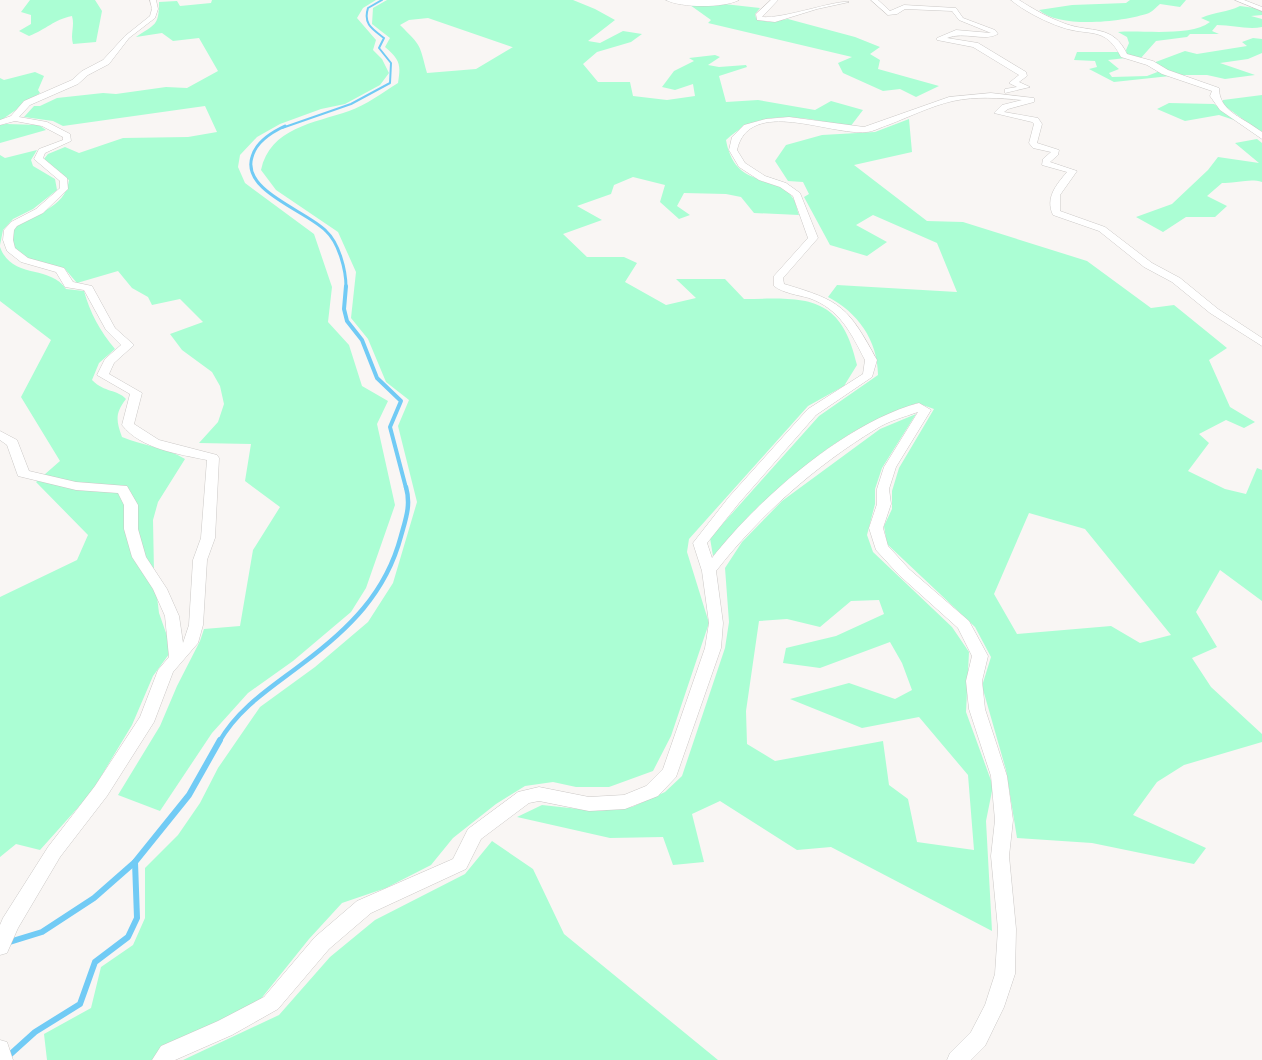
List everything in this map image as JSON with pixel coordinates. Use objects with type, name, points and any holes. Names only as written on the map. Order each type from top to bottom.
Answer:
[{"type":"street","points":[[0,123],[14,118],[27,103],[75,82],[106,62],[127,37],[153,16],[155,9],[153,0]]},
{"type":"street","points":[[669,0],[690,4],[726,3],[736,0]]},
{"type":"street","points":[[775,0],[758,15],[759,19],[775,20],[816,7],[846,2],[845,0]]},
{"type":"street","points":[[162,1060],[168,1053],[225,1028],[271,1003],[322,943],[364,907],[460,864],[474,834],[524,797],[539,794],[598,803],[625,802],[652,791],[670,772],[713,648],[717,623],[709,571],[700,543],[734,500],[812,412],[868,375],[871,360],[852,324],[838,307],[823,298],[779,286],[778,279],[813,238],[796,195],[783,185],[762,178],[742,165],[733,150],[736,137],[747,127],[766,121],[789,119],[865,130],[952,99],[991,95],[1026,87],[1013,83],[1023,74],[975,45],[939,39],[956,32],[991,35],[995,34],[993,31],[961,19],[954,9],[904,7],[895,13],[888,13],[874,0]]},
{"type":"street","points":[[1014,0],[1042,17],[1062,25],[1094,30],[1110,37],[1123,49],[1124,55],[1216,90],[1214,96],[1217,103],[1255,129],[1262,137]]},
{"type":"street","points":[[1238,0],[1262,9]]},
{"type":"street","points":[[991,95],[1031,100],[1005,107],[998,113],[1035,120],[1038,124],[1033,143],[1036,146],[1055,150],[1055,153],[1045,163],[1073,171],[1056,189],[1053,208],[1056,213],[1102,229],[1148,265],[1176,280],[1214,311],[1262,343]]},
{"type":"street","points":[[0,947],[10,924],[54,852],[101,791],[142,727],[166,670],[191,643],[196,625],[200,560],[208,538],[213,459],[134,434],[128,425],[136,393],[103,375],[109,361],[128,345],[111,330],[88,288],[69,285],[60,270],[18,261],[8,250],[6,240],[9,229],[20,220],[35,214],[64,189],[64,180],[38,159],[42,151],[67,141],[67,136],[44,124],[14,118]]},
{"type":"street","points":[[709,571],[734,539],[774,499],[839,448],[873,425],[919,407],[925,410],[890,467],[883,489],[884,504],[876,528],[881,547],[904,572],[964,625],[980,656],[974,681],[977,709],[999,776],[1004,820],[1000,856],[1007,929],[1005,974],[994,1007],[978,1040],[957,1060]]},
{"type":"street","points":[[0,435],[13,443],[23,472],[76,486],[122,489],[131,505],[131,529],[139,557],[160,589],[172,616],[177,658]]},
{"type":"street","points":[[0,1049],[3,1060]]},
{"type":"green space","points":[[30,0],[95,0],[102,11],[96,42],[73,44],[72,16],[29,36],[19,31],[31,24],[31,15],[21,12]]},
{"type":"green space","points":[[212,0],[376,0],[363,8],[357,18],[376,40],[373,50],[382,59],[389,73],[380,85],[345,104],[321,109],[280,124],[257,137],[240,155],[238,167],[245,183],[314,234],[332,287],[328,322],[349,345],[362,386],[388,401],[377,424],[395,505],[366,588],[351,612],[293,661],[248,693],[212,733],[160,811],[118,795],[160,726],[204,629],[240,626],[253,550],[280,507],[245,481],[251,444],[199,443],[218,422],[224,404],[220,386],[212,372],[182,350],[170,334],[203,322],[180,299],[152,305],[148,297],[132,288],[118,271],[77,283],[65,269],[23,260],[11,248],[13,229],[55,204],[66,190],[69,180],[44,159],[48,154],[65,147],[79,153],[123,138],[188,137],[217,132],[205,106],[63,126],[53,121],[24,117],[34,106],[40,106],[57,98],[103,93],[116,94],[166,87],[187,88],[218,71],[199,38],[173,41],[162,33],[136,37],[155,24],[159,2],[177,1],[180,6],[211,3]]},
{"type":"green space","points":[[387,0],[573,0],[615,20],[588,41],[600,43],[623,31],[642,34],[631,42],[597,52],[583,64],[598,82],[630,82],[633,96],[667,100],[695,96],[693,84],[675,90],[662,87],[674,71],[694,61],[689,58],[715,55],[720,57],[708,65],[719,67],[746,65],[747,67],[719,76],[726,102],[758,100],[815,110],[831,101],[863,110],[850,127],[817,120],[785,117],[754,122],[726,140],[731,156],[738,167],[747,174],[785,189],[793,199],[799,215],[754,213],[741,197],[726,194],[684,193],[677,206],[690,215],[679,219],[660,202],[665,185],[633,177],[614,185],[611,194],[577,206],[602,220],[563,234],[587,257],[624,257],[637,263],[625,282],[666,305],[696,298],[676,279],[725,279],[744,299],[786,299],[818,305],[831,313],[841,325],[850,342],[857,365],[844,386],[808,406],[689,539],[687,552],[709,623],[671,736],[653,771],[609,787],[576,787],[553,782],[525,786],[496,804],[453,838],[431,865],[386,888],[342,903],[309,939],[260,1000],[152,1060],[47,1060],[44,1034],[91,1008],[101,967],[133,945],[145,918],[145,868],[178,835],[200,803],[218,768],[260,707],[315,667],[368,622],[393,583],[417,502],[398,426],[409,400],[386,382],[368,339],[351,318],[356,272],[338,232],[276,190],[261,170],[266,156],[274,145],[295,129],[355,108],[398,83],[398,63],[394,55],[385,47],[390,38],[372,24],[373,8]],"holes":[[[428,18],[513,47],[476,69],[427,73],[419,46],[400,25],[409,20]]]},
{"type":"green space","points":[[1130,0],[1186,0],[1180,7],[1160,4],[1149,13],[1108,21],[1061,20],[1039,10],[1072,5],[1126,3]]},
{"type":"green space","points":[[724,4],[760,8],[755,14],[756,18],[768,22],[788,19],[855,37],[880,47],[870,54],[880,60],[878,69],[939,86],[916,97],[900,89],[883,91],[843,73],[838,63],[852,57],[708,23],[711,20],[690,5]]},
{"type":"green space","points":[[1240,6],[1262,9],[1262,15],[1251,16],[1262,19],[1262,27],[1217,25],[1212,31],[1219,34],[1190,34],[1187,37],[1156,41],[1140,59],[1127,55],[1126,50],[1129,43],[1127,37],[1118,32],[1191,30],[1210,22],[1201,18]]},
{"type":"green space","points":[[1253,38],[1262,39],[1262,53],[1248,59],[1220,63],[1255,75],[1225,79],[1207,75],[1177,75],[1153,63],[1185,51],[1197,54],[1247,46],[1242,42]]},
{"type":"green space","points":[[1077,52],[1120,52],[1126,58],[1108,60],[1119,69],[1109,73],[1112,77],[1147,76],[1160,71],[1170,76],[1114,82],[1089,69],[1097,67],[1095,61],[1074,60]]},
{"type":"green space","points":[[35,72],[44,76],[38,90],[40,93],[0,121],[0,78],[4,80]]},
{"type":"green space","points":[[1262,95],[1262,133],[1222,104],[1223,100]]},
{"type":"green space","points":[[1169,103],[1214,104],[1237,121],[1219,115],[1185,121],[1157,109]]},
{"type":"green space","points":[[909,119],[912,152],[854,165],[927,221],[963,222],[1087,261],[1151,308],[1174,305],[1227,348],[1209,360],[1230,407],[1255,422],[1244,428],[1226,420],[1199,434],[1209,443],[1188,471],[1225,489],[1246,494],[1257,468],[1262,470],[1262,601],[1220,570],[1196,612],[1217,647],[1192,658],[1211,687],[1262,734],[1262,742],[1184,765],[1157,782],[1133,815],[1206,848],[1194,864],[1092,843],[1017,838],[1006,770],[982,686],[991,657],[975,627],[887,544],[884,526],[892,509],[892,491],[899,468],[934,409],[917,403],[872,422],[845,437],[784,484],[713,556],[710,538],[819,416],[878,375],[874,350],[864,328],[848,311],[828,297],[837,285],[957,292],[937,243],[873,215],[856,225],[887,242],[867,256],[830,245],[804,197],[809,194],[803,182],[788,181],[775,161],[786,145],[822,135],[875,132]],"holes":[[[1029,513],[1085,529],[1171,635],[1140,643],[1111,626],[1017,634],[994,594]]]},
{"type":"green space","points":[[0,125],[39,125],[46,130],[0,143]]},
{"type":"green space","points":[[1257,139],[1262,143],[1262,182],[1222,183],[1207,196],[1227,206],[1215,217],[1186,217],[1163,232],[1136,217],[1172,204],[1208,170],[1218,157],[1259,163],[1235,143]]},
{"type":"green space","points":[[37,150],[31,160],[33,166],[55,179],[57,190],[33,209],[13,219],[3,230],[0,245],[0,155],[5,158]]},
{"type":"green space","points":[[0,247],[13,264],[59,281],[66,289],[84,291],[96,322],[115,349],[99,363],[92,380],[126,399],[118,417],[122,437],[185,459],[158,502],[153,520],[154,572],[159,613],[172,650],[153,676],[132,725],[91,793],[40,850],[16,844],[0,857],[0,597],[77,560],[88,535],[36,482],[60,461],[21,397],[51,340],[0,301]]},
{"type":"green space","points":[[916,414],[882,468],[875,489],[875,504],[867,535],[873,552],[952,627],[969,652],[966,712],[993,786],[986,821],[992,931],[831,847],[797,850],[720,801],[692,814],[704,862],[673,865],[663,837],[610,838],[517,817],[542,805],[597,811],[632,807],[665,792],[682,776],[725,648],[729,622],[725,568],[742,542],[782,501],[880,429]],"holes":[[[879,600],[884,614],[836,636],[786,648],[783,663],[820,668],[890,642],[902,663],[912,690],[895,699],[849,683],[790,699],[862,728],[919,717],[968,775],[974,850],[917,842],[908,799],[889,785],[883,741],[775,761],[747,744],[746,711],[759,621],[787,619],[820,627],[851,601]]]},
{"type":"green space","points":[[492,841],[533,869],[564,934],[718,1060],[183,1060],[279,1015],[330,957],[375,920],[465,874]]},
{"type":"waterway","points":[[282,128],[351,104],[390,83],[391,63],[379,48],[384,38],[372,29],[367,18],[368,8],[382,0]]},
{"type":"waterway","points":[[285,126],[270,134],[257,147],[252,157],[251,169],[256,180],[266,190],[317,223],[331,236],[341,257],[346,286]]},
{"type":"waterway","points":[[346,286],[344,309],[347,321],[362,340],[377,378],[401,401],[390,427],[406,488]]},
{"type":"waterway","points":[[219,742],[246,708],[319,651],[364,608],[386,575],[401,536],[408,506],[406,487]]},
{"type":"waterway","points":[[135,862],[189,795],[220,740]]},
{"type":"waterway","points":[[0,945],[42,932],[94,898],[135,862]]},
{"type":"waterway","points":[[4,1060],[35,1032],[80,1004],[95,962],[128,937],[137,918],[135,862]]}]
